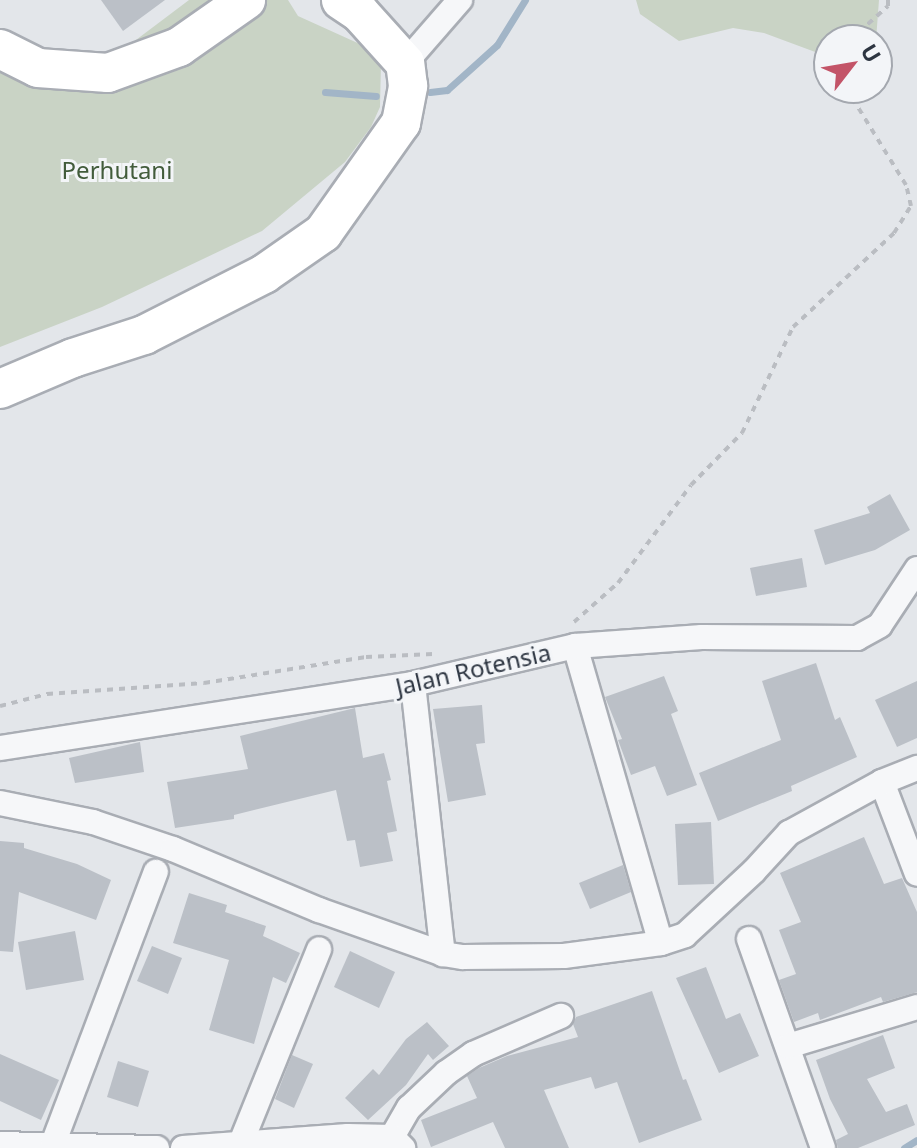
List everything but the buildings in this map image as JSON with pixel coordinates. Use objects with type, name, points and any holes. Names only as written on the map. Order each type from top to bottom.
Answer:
[{"type":"main road","points":[[0,49],[38,68],[108,73],[179,47],[246,0]]},
{"type":"main road","points":[[0,389],[73,358],[144,335],[264,274],[323,233],[401,123],[407,104],[405,63],[360,13],[341,0]]},
{"type":"street","points":[[405,63],[460,0]]},
{"type":"street","name":"Jalan Rotensia","points":[[0,748],[413,684],[571,637],[857,638],[880,625],[917,569]]},
{"type":"street","points":[[571,637],[661,943]]},
{"type":"street","points":[[413,684],[443,954]]},
{"type":"street","points":[[0,803],[120,831],[319,910],[443,954],[463,957],[564,956],[661,943],[685,935],[789,833],[882,782],[917,768]]},
{"type":"street","points":[[882,782],[917,874]]},
{"type":"street","points":[[53,1144],[156,872]]},
{"type":"street","points":[[749,939],[823,1148]]},
{"type":"street","points":[[240,1145],[319,949]]},
{"type":"street","points":[[788,1046],[917,1007]]},
{"type":"street","points":[[183,1148],[398,1142],[409,1108],[446,1073],[473,1054],[561,1016]]},
{"type":"street","points":[[0,1144],[157,1148]]},
{"type":"path","points":[[868,24],[888,6],[888,0]]},
{"type":"path","points":[[571,637],[618,583],[691,485],[742,433],[793,327],[894,233],[911,206],[906,185],[856,104]]},
{"type":"path","points":[[0,706],[47,694],[204,683],[366,657],[441,654]]},
{"type":"green space","name":"Perhutani","points":[[189,0],[288,0],[298,16],[362,45],[381,63],[380,107],[371,127],[345,162],[262,231],[102,307],[0,347],[0,58],[120,52]]},
{"type":"green space","points":[[636,0],[879,0],[877,24],[813,24],[813,51],[764,33],[733,28],[679,41],[640,14]]},
{"type":"waterway","points":[[430,92],[447,90],[497,45],[525,0]]},
{"type":"waterway","points":[[325,92],[376,96]]},
{"type":"waterway","points":[[904,1148],[917,1140]]}]
